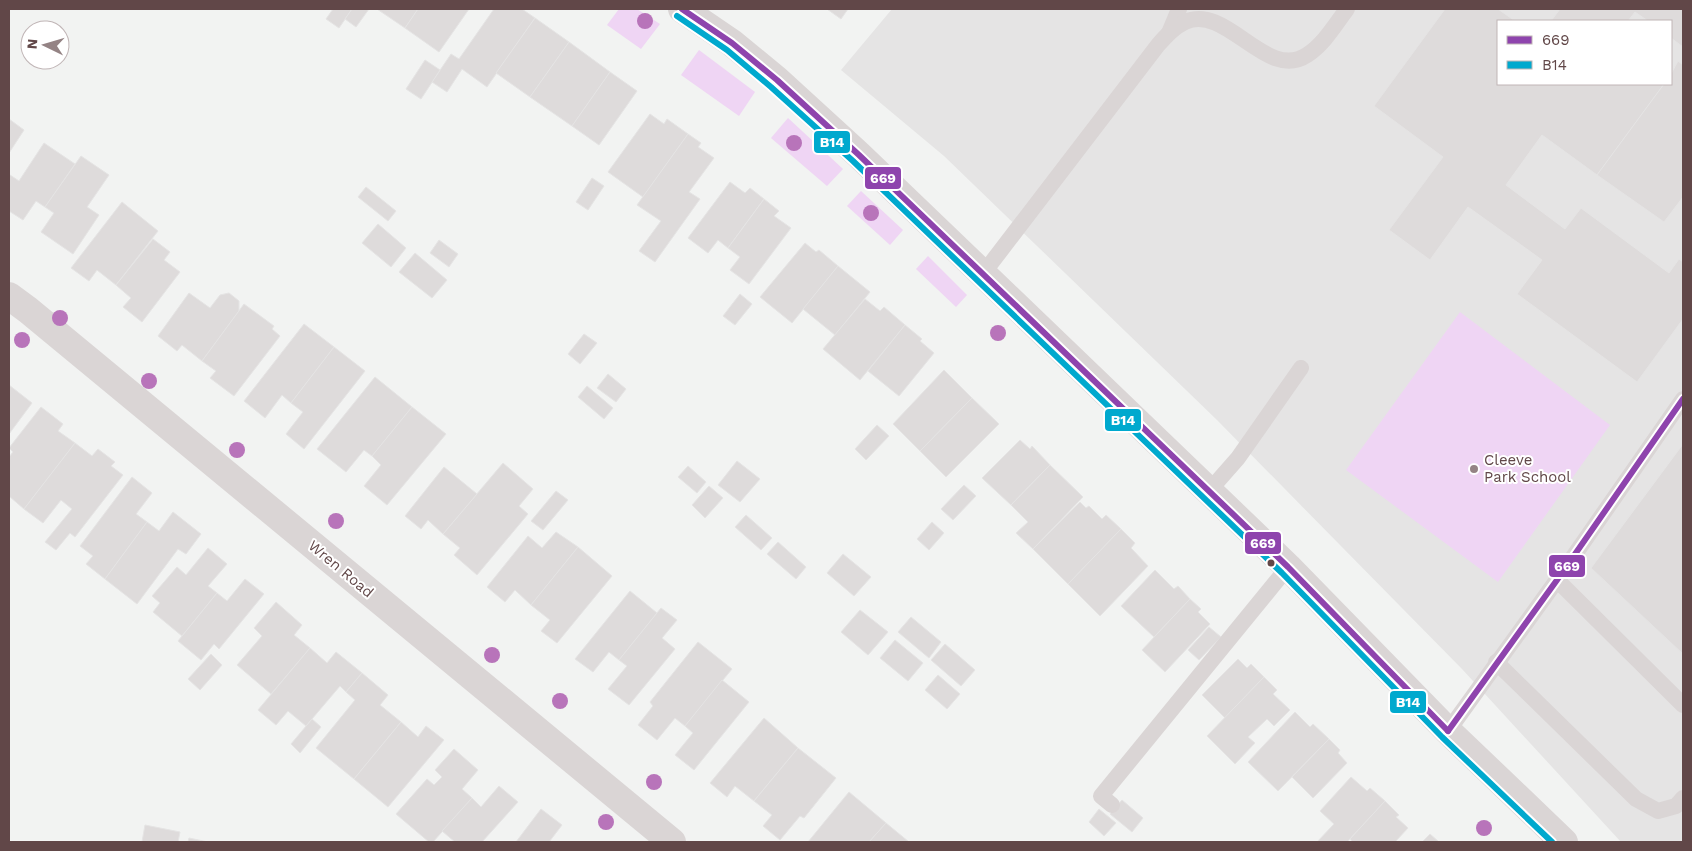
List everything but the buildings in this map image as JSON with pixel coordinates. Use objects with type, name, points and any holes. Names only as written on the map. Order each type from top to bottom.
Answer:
[{"type":"street","points":[[682,9],[732,43],[778,80],[859,155],[1288,567],[1448,730],[1564,842]]},
{"type":"street","name":"Wren Road","points":[[9,296],[672,842]]},
{"type":"lane","points":[[1169,33],[1180,9]]},
{"type":"lane","points":[[982,275],[1152,52],[1169,33],[1185,22],[1197,20],[1210,22],[1226,28],[1270,56],[1281,61],[1292,62],[1306,56],[1319,47],[1347,9]]},
{"type":"lane","points":[[1209,491],[1238,458],[1301,368]]},
{"type":"lane","points":[[1448,730],[1557,580],[1683,399]]},
{"type":"lane","points":[[1112,805],[1101,796],[1288,567]]},
{"type":"lane","points":[[1557,580],[1683,705]]},
{"type":"lane","points":[[1496,662],[1636,799],[1658,811],[1676,806],[1683,798]]},
{"type":"shaded area","points":[[619,9],[637,9],[660,24],[641,49],[607,25]]},
{"type":"shaded area","name":"Cleeve Park School","points":[[892,9],[1683,9],[1683,842],[1621,842],[1462,669],[1217,420],[944,156],[841,70]]},
{"type":"shaded area","points":[[699,50],[755,92],[739,116],[681,75]]},
{"type":"shaded area","points":[[788,118],[843,169],[827,186],[771,138]]},
{"type":"shaded area","points":[[861,191],[903,230],[890,245],[847,206]]},
{"type":"shaded area","points":[[928,256],[967,295],[956,307],[916,269]]},
{"type":"shaded area","points":[[1460,312],[1610,425],[1498,582],[1346,470]]},
{"type":"transit line","name":"669","points":[[682,9],[732,43],[777,80],[859,155],[1288,567],[1448,731]]},
{"type":"transit line","name":"B14","points":[[677,16],[727,50],[853,161],[1282,573],[1442,737],[1552,842]]},
{"type":"transit line","name":"669","points":[[1448,731],[1557,580],[1683,399]]},
{"type":"place","name":"Cleeve Park School","points":[[1474,469]]}]
